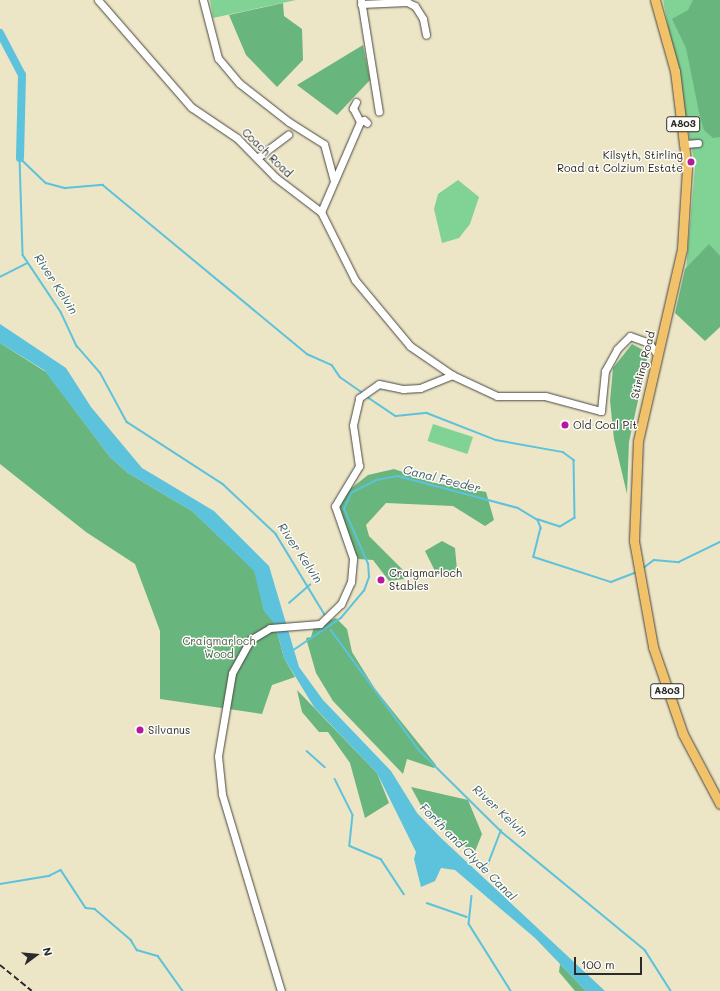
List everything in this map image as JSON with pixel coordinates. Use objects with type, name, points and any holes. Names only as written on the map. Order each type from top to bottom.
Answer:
[{"type":"main road","name":"Stirling Road","points":[[655,0],[675,71],[685,144],[682,249],[638,441],[633,507],[636,553],[640,587],[653,647],[683,734],[720,804]]},
{"type":"street","name":"Coach Road","points":[[98,0],[191,107],[237,138],[287,188],[321,212],[355,280],[421,355],[452,375],[465,378],[497,396],[545,396],[601,411],[605,371],[617,349],[630,336],[649,343]]},
{"type":"street","points":[[203,0],[218,58],[239,83],[289,122],[324,144],[334,181]]},
{"type":"street","points":[[379,112],[361,2],[407,2],[415,6],[423,19],[426,35]]},
{"type":"street","points":[[321,212],[334,181],[364,123],[352,108],[356,102]]},
{"type":"street","points":[[257,158],[288,135]]},
{"type":"street","points":[[685,144],[698,144]]},
{"type":"street","points":[[657,354],[649,343],[662,337]]},
{"type":"street","points":[[281,991],[222,794],[218,756],[232,673],[250,640],[270,628],[285,624],[320,624],[341,604],[351,582],[353,558],[335,506],[358,473],[359,453],[354,426],[363,393],[379,384],[402,389],[420,388],[452,375]]},
{"type":"green space","points":[[210,0],[296,0],[213,18]]},
{"type":"green space","points":[[663,0],[720,0],[720,259],[686,271],[695,166]]},
{"type":"green space","points":[[693,0],[720,0],[720,137],[713,138],[704,130],[686,48],[672,19],[688,10]]},
{"type":"green space","points":[[283,3],[284,16],[302,29],[303,60],[277,87],[246,55],[229,15]]},
{"type":"green space","points":[[363,45],[370,80],[337,115],[297,85]]},
{"type":"green space","points":[[458,180],[479,197],[470,224],[459,238],[442,243],[434,209],[438,194]]},
{"type":"green space","points":[[709,244],[720,256],[720,327],[705,341],[675,313],[685,269]]},
{"type":"green space","name":"Craigmarloch Wood","points":[[0,343],[46,372],[110,457],[128,473],[192,511],[255,571],[264,610],[275,624],[284,658],[295,677],[272,685],[262,714],[160,699],[160,631],[135,564],[86,532],[0,464]]},
{"type":"green space","points":[[632,344],[645,351],[647,359],[629,442],[627,494],[614,439],[610,401],[613,368]]},
{"type":"green space","points":[[433,424],[473,437],[467,454],[427,441]]},
{"type":"green space","points":[[394,469],[435,483],[486,492],[494,520],[485,526],[453,506],[386,503],[366,525],[369,536],[402,569],[404,579],[389,581],[373,560],[358,559],[338,509],[345,493],[368,475]]},
{"type":"green space","points":[[442,541],[455,548],[457,570],[450,574],[436,573],[425,551]]},
{"type":"green space","points":[[336,618],[347,629],[352,652],[375,689],[436,765],[434,768],[407,759],[403,774],[333,701],[316,673],[306,638],[311,637],[314,627]]},
{"type":"green space","points":[[297,690],[377,773],[389,803],[365,818],[350,763],[328,732],[319,732],[302,712]]},
{"type":"green space","points":[[411,787],[468,800],[482,834],[474,854],[424,811]]},
{"type":"green space","points":[[560,964],[586,991],[575,991],[559,972]]},
{"type":"water","points":[[0,324],[66,368],[91,407],[142,468],[214,511],[269,566],[299,667],[323,700],[391,771],[417,813],[441,838],[605,991],[586,991],[535,938],[455,870],[441,868],[435,881],[421,887],[414,859],[416,852],[377,773],[314,707],[284,658],[275,624],[264,611],[254,571],[192,511],[128,473],[110,457],[44,370],[0,343]]},
{"type":"waterway","name":"River Kelvin","points":[[0,33],[22,75],[20,158]]},
{"type":"waterway","points":[[20,158],[46,183],[65,188],[103,185],[307,354],[332,365],[340,377],[363,393]]},
{"type":"waterway","name":"River Kelvin","points":[[20,158],[23,255],[61,312],[77,346],[100,372],[127,422],[223,484],[276,534],[325,615]]},
{"type":"waterway","points":[[0,277],[27,263]]},
{"type":"waterway","points":[[366,396],[396,416],[427,413],[496,440],[563,452],[574,460],[575,518],[560,527],[538,520],[541,528],[534,557],[611,582],[635,573]]},
{"type":"waterway","name":"Canal Feeder","points":[[292,651],[341,618],[364,591],[369,577],[368,564],[344,509],[351,493],[377,480],[398,476],[518,508],[538,520]]},
{"type":"waterway","points":[[642,569],[654,560],[679,562],[720,542]]},
{"type":"waterway","points":[[289,603],[310,585]]},
{"type":"waterway","name":"River Kelvin","points":[[331,630],[419,750],[503,833],[645,950],[671,991]]},
{"type":"waterway","points":[[307,751],[325,767]]},
{"type":"waterway","points":[[335,779],[353,815],[350,846],[381,859],[404,894]]},
{"type":"waterway","name":"Forth and Clyde Canal","points":[[488,864],[501,830]]},
{"type":"waterway","points":[[0,884],[49,876],[61,870],[86,908],[95,909],[131,940],[137,950],[158,956],[183,991]]},
{"type":"waterway","points":[[472,896],[469,924],[511,991]]},
{"type":"waterway","points":[[427,903],[467,917]]},
{"type":"railway","points":[[0,965],[32,991]]},
{"type":"place","name":"Kilsyth, Stirling Road at Colzium Estate","points":[[691,162]]},
{"type":"place","name":"Old Coal Pit","points":[[565,425]]},
{"type":"place","name":"Craigmarloch Stables","points":[[381,580]]},
{"type":"place","name":"Silvanus","points":[[140,730]]}]
